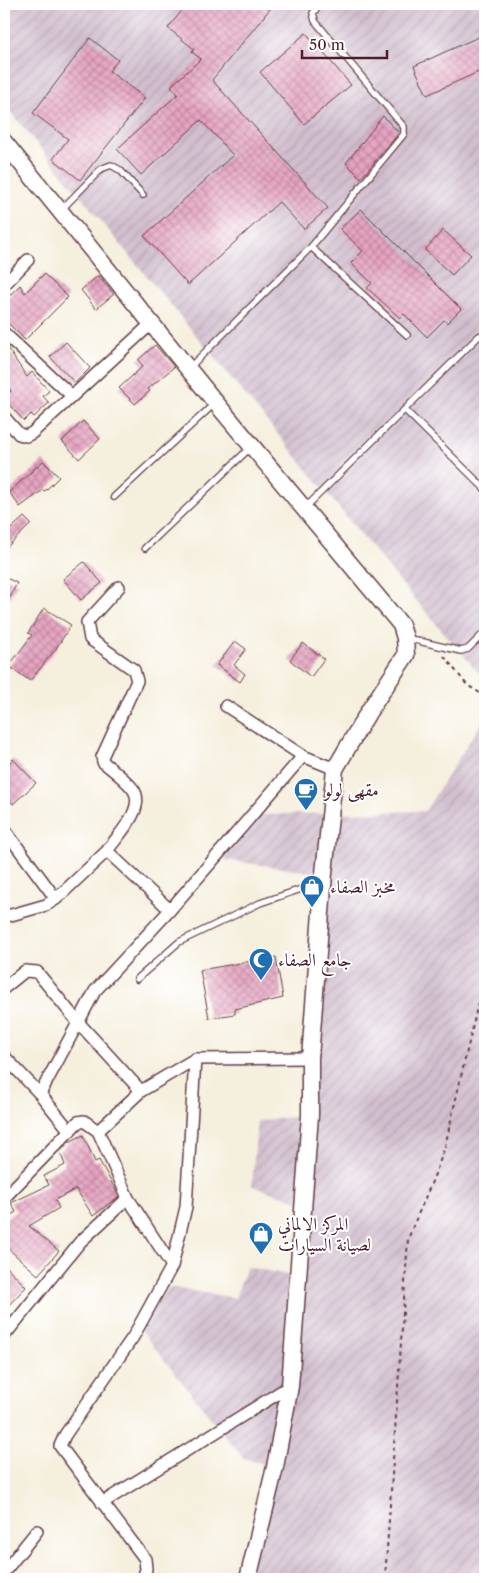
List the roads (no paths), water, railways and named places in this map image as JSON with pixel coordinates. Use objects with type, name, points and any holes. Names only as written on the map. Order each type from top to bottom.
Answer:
[{"type":"street","points":[[7,152],[60,211],[216,403],[401,624],[406,638],[406,656],[369,711],[335,769],[310,1058],[310,1115],[290,1386],[275,1467],[248,1579]]},
{"type":"street","points":[[4,285],[28,260]]},
{"type":"street","points":[[4,417],[19,434],[26,436],[152,323]]},
{"type":"street","points":[[4,332],[71,395]]},
{"type":"street","points":[[4,917],[46,905],[56,899],[107,851],[134,814],[137,803],[134,790],[103,762],[102,757],[137,681],[134,670],[90,639],[87,622],[119,587]]},
{"type":"street","points":[[226,706],[303,756],[335,769]]},
{"type":"street","points":[[40,1094],[77,1021],[95,991],[170,910],[303,756]]},
{"type":"street","points":[[4,829],[8,843],[56,899]]},
{"type":"street","points":[[107,851],[170,910]]},
{"type":"street","points":[[4,988],[25,971],[37,972],[77,1021],[141,1091]]},
{"type":"street","points":[[4,1056],[40,1094],[70,1131]]},
{"type":"street","points":[[98,1131],[141,1091],[195,1058],[310,1058]]},
{"type":"street","points":[[143,1579],[146,1569],[145,1559],[62,1451],[62,1441],[133,1337],[172,1266],[186,1207],[195,1058]]},
{"type":"street","points":[[4,1198],[81,1121],[98,1131],[128,1198],[172,1266]]},
{"type":"street","points":[[4,1336],[80,1242],[128,1198]]},
{"type":"street","points":[[102,1503],[290,1386]]},
{"type":"street","points":[[4,1572],[37,1531]]},
{"type":"lane","points":[[188,368],[311,247],[402,138],[405,130],[315,21],[313,13],[321,4]]},
{"type":"lane","points":[[60,211],[101,170],[111,165],[120,170],[143,195]]},
{"type":"lane","points":[[311,247],[407,334]]},
{"type":"lane","points":[[305,509],[479,336],[485,334]]},
{"type":"lane","points":[[114,497],[216,403]]},
{"type":"lane","points":[[405,410],[485,489]]},
{"type":"lane","points":[[145,548],[252,446]]},
{"type":"lane","points":[[406,638],[465,650],[485,632]]},
{"type":"lane","points":[[137,980],[179,942],[260,903],[324,881]]},
{"type":"place","name":"مقهى لولو","points":[[306,811]]},
{"type":"place","name":"مخبز الصفاء","points":[[312,908]]},
{"type":"place","name":"جامع الصفاء","points":[[261,981]]},
{"type":"place","name":"المركز الالماني لصيانة السيارات","points":[[261,1255]]}]
